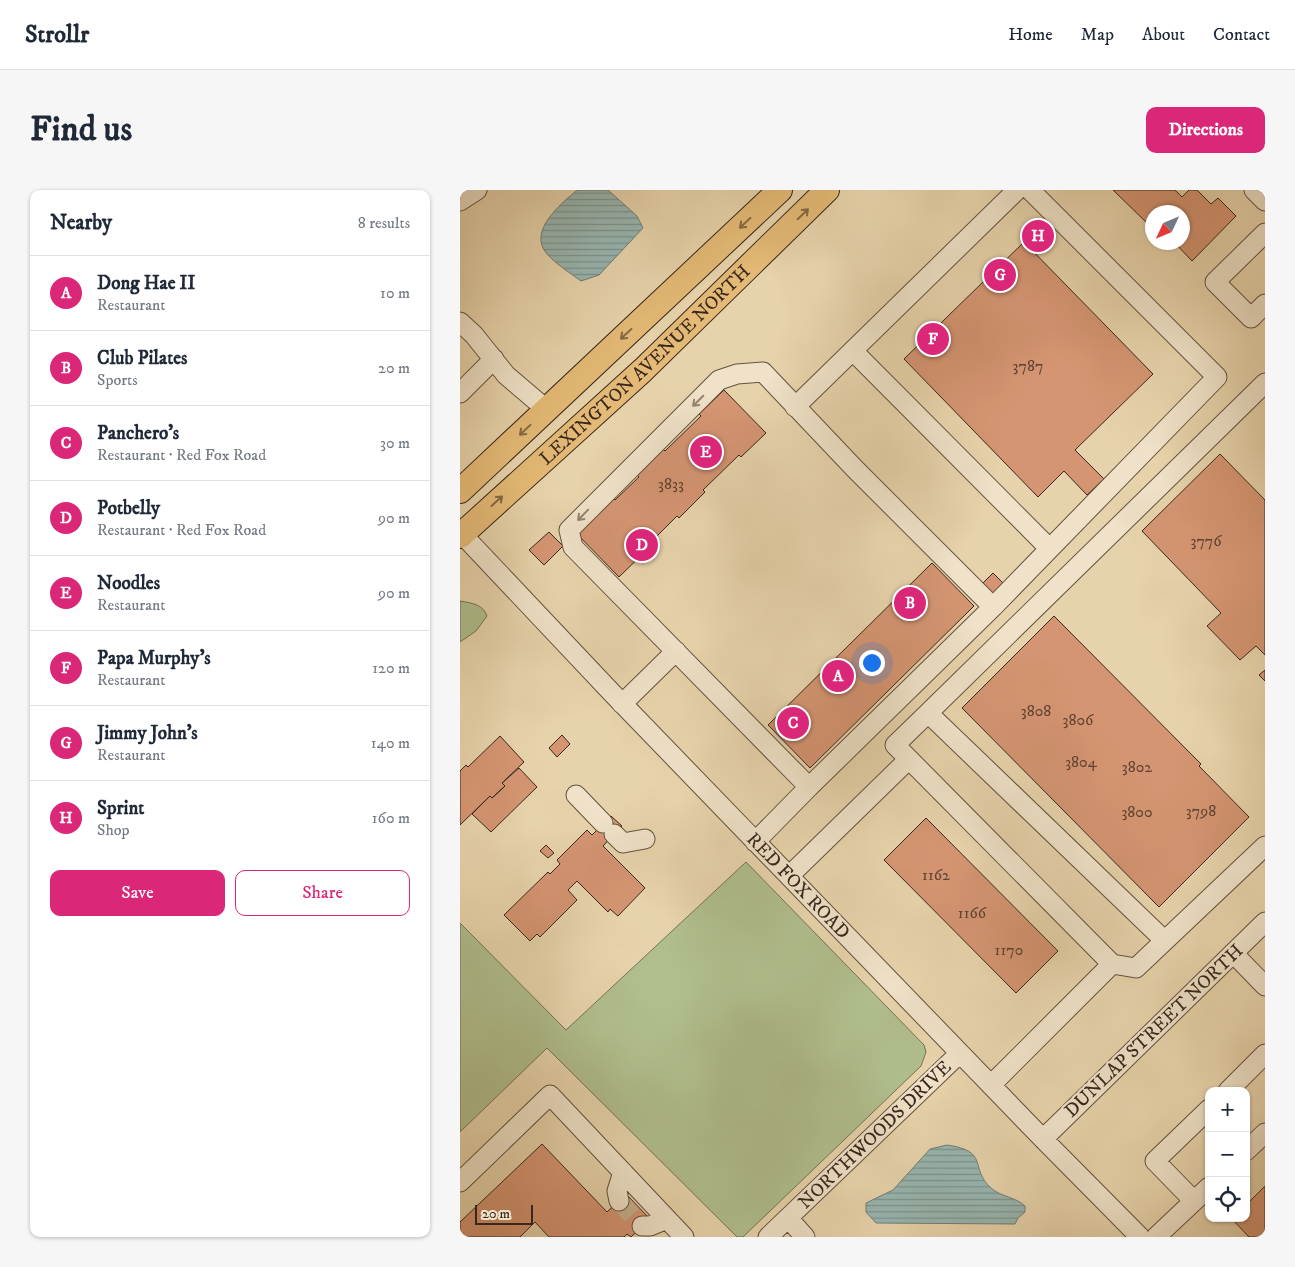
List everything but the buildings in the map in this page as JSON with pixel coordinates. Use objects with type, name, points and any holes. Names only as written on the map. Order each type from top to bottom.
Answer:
[{"type":"main road","name":"LEXINGTON AVENUE NORTH","points":[[460,491],[780,190]]},
{"type":"main road","name":"LEXINGTON AVENUE NORTH","points":[[461,534],[642,370],[827,190]]},
{"type":"street","points":[[460,201],[477,190]]},
{"type":"street","points":[[795,407],[1017,190]]},
{"type":"street","points":[[755,842],[993,607],[1216,377],[1030,190]]},
{"type":"street","points":[[1254,190],[1265,201]]},
{"type":"street","points":[[1265,233],[1215,282],[1251,318],[1265,304]]},
{"type":"street","points":[[460,322],[474,335],[506,375],[547,410]]},
{"type":"street","points":[[853,351],[1050,548]]},
{"type":"street","points":[[460,393],[494,359]]},
{"type":"street","points":[[809,787],[573,547],[568,530],[719,380],[737,374],[763,372],[795,407],[993,607]]},
{"type":"street","points":[[1265,383],[895,745],[1112,964],[1136,968],[1265,846]]},
{"type":"street","name":"RED FOX ROAD","points":[[461,534],[755,842],[1140,1237]]},
{"type":"street","points":[[622,704],[676,651]]},
{"type":"street","points":[[928,713],[1164,940]]},
{"type":"street","points":[[788,876],[908,759]]},
{"type":"street","points":[[576,795],[623,843],[645,839]]},
{"type":"street","name":"DUNLAP STREET NORTH","points":[[1043,1139],[1265,922]]},
{"type":"street","points":[[1234,953],[1265,986]]},
{"type":"street","points":[[991,1085],[1112,964]]},
{"type":"street","name":"NORTHWOODS DRIVE","points":[[768,1237],[960,1053]]},
{"type":"street","points":[[1232,1087],[1265,1054]]},
{"type":"street","points":[[460,1182],[550,1095],[684,1237]]},
{"type":"street","points":[[1194,1201],[1155,1161],[1205,1113]]},
{"type":"street","points":[[1250,1147],[1265,1133]]},
{"type":"street","points":[[619,1201],[617,1191],[623,1172]]},
{"type":"street","points":[[1156,1237],[1205,1191]]},
{"type":"street","points":[[788,1218],[805,1237]]},
{"type":"street","points":[[642,1226],[650,1226],[667,1219]]},
{"type":"green space","points":[[460,601],[472,603],[480,607],[487,616],[476,631],[460,642]]},
{"type":"green space","points":[[746,862],[924,1045],[926,1052],[921,1066],[743,1237],[737,1237],[547,1048],[460,1132],[460,923],[566,1030]]},
{"type":"water","points":[[577,190],[608,190],[637,216],[643,228],[599,275],[581,281],[547,254],[542,245],[541,236],[543,227],[555,210]]},
{"type":"water","points":[[947,1145],[969,1151],[977,1161],[981,1174],[991,1188],[1025,1206],[1025,1212],[1018,1218],[1015,1224],[876,1223],[866,1212],[866,1203],[893,1190],[930,1149]]},
{"type":"tunnel","points":[[619,1201],[642,1226]]},
{"type":"place","name":"Sprint","points":[[1038,236]]},
{"type":"place","name":"Jimmy John's","points":[[1000,275]]},
{"type":"place","name":"Papa Murphy's","points":[[933,339]]},
{"type":"place","name":"Noodles","points":[[706,452]]},
{"type":"place","name":"Potbelly","points":[[642,545]]},
{"type":"place","name":"Club Pilates","points":[[910,603]]},
{"type":"place","name":"Dong Hae II","points":[[838,676]]},
{"type":"place","name":"Panchero's","points":[[793,723]]}]
